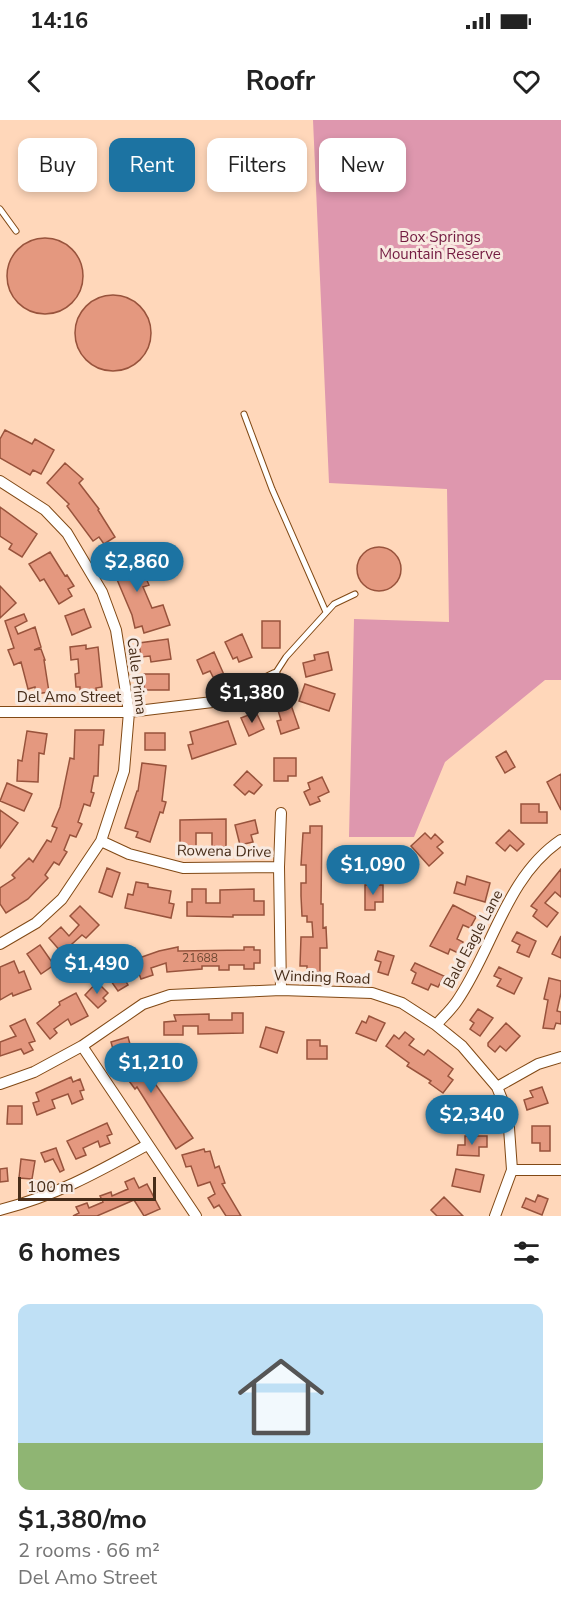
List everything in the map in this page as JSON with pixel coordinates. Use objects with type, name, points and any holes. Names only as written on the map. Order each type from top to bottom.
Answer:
[{"type":"street","name":"Calle Prima","points":[[0,481],[45,510],[68,533],[102,592],[116,630],[129,712],[124,771],[101,842],[62,899],[36,923],[0,944]]},
{"type":"street","name":"Del Amo Street","points":[[0,711],[129,712],[221,701],[274,675]]},
{"type":"street","points":[[281,813],[279,867],[281,990]]},
{"type":"street","name":"Bald Eagle Lane","points":[[436,1025],[456,1002],[469,982],[504,909],[519,886],[538,860],[561,840]]},
{"type":"street","name":"Rowena Drive","points":[[101,842],[129,855],[183,868],[279,867]]},
{"type":"street","name":"Winding Road","points":[[0,1084],[34,1072],[82,1046],[143,1004],[170,995],[281,990],[372,993],[402,1003],[436,1025],[462,1046],[497,1087],[508,1114],[512,1170],[495,1216]]},
{"type":"street","points":[[82,1046],[196,1216]]},
{"type":"street","points":[[497,1087],[538,1064],[561,1057]]},
{"type":"street","points":[[0,1210],[33,1201],[82,1181],[147,1144]]},
{"type":"street","points":[[512,1170],[561,1170]]},
{"type":"lane","points":[[0,209],[16,231]]},
{"type":"lane","points":[[243,414],[272,489],[326,612]]},
{"type":"lane","points":[[274,675],[286,657],[334,604],[355,594]]},
{"type":"green space","name":"Box Springs Mountain Reserve","points":[[313,120],[561,120],[561,680],[545,680],[445,762],[414,837],[349,837],[354,619],[449,622],[447,489],[329,483]]},
{"type":"building","points":[[45,238],[60,241],[72,249],[80,261],[83,276],[80,291],[72,303],[60,311],[45,314],[30,311],[18,303],[10,291],[7,276],[10,261],[18,249],[30,241]]},
{"type":"building","points":[[106,295],[120,295],[134,301],[145,312],[151,326],[148,348],[140,360],[120,371],[106,371],[92,365],[81,354],[75,340],[75,326],[81,312],[92,301]]},
{"type":"building","points":[[5,430],[32,444],[35,439],[54,450],[41,474],[33,470],[30,475],[0,458],[0,439]]},
{"type":"building","points":[[65,463],[83,479],[79,483],[99,509],[115,537],[104,544],[99,537],[93,541],[67,506],[69,504],[47,483]]},
{"type":"building","points":[[0,507],[37,534],[22,557],[9,549],[12,544],[0,536]]},
{"type":"building","points":[[379,547],[394,554],[401,569],[394,584],[379,591],[364,584],[357,569],[364,554]]},
{"type":"building","points":[[125,549],[129,559],[136,556],[149,585],[143,587],[152,608],[163,605],[170,625],[144,633],[142,626],[135,628],[132,615],[107,556]]},
{"type":"building","points":[[50,552],[74,586],[68,589],[72,596],[59,604],[44,579],[40,581],[29,564]]},
{"type":"building","points":[[0,586],[16,603],[0,618]]},
{"type":"building","points":[[84,609],[91,627],[72,635],[65,616]]},
{"type":"building","points":[[24,614],[27,621],[15,627],[18,634],[35,627],[41,647],[34,650],[41,649],[45,660],[49,692],[36,694],[35,687],[28,689],[21,662],[14,665],[8,650],[14,648],[5,621]]},
{"type":"building","points":[[262,621],[280,621],[280,648],[262,648]]},
{"type":"building","points":[[242,634],[252,657],[239,662],[237,657],[233,659],[225,642]]},
{"type":"building","points":[[168,639],[171,659],[151,662],[150,656],[141,657],[139,643]]},
{"type":"building","points":[[86,645],[86,649],[98,647],[102,687],[96,688],[97,693],[80,694],[80,687],[76,687],[75,674],[79,673],[78,659],[71,660],[70,647]]},
{"type":"building","points":[[214,652],[225,677],[215,681],[210,671],[203,674],[197,660]]},
{"type":"building","points":[[328,652],[332,670],[306,677],[303,663],[315,660],[314,655]]},
{"type":"building","points":[[144,674],[169,674],[169,690],[144,690]]},
{"type":"building","points":[[305,684],[335,694],[329,711],[299,701]]},
{"type":"building","points":[[290,702],[299,728],[281,734],[277,721],[281,720],[277,707]]},
{"type":"building","points":[[256,712],[264,729],[249,736],[241,718]]},
{"type":"building","points":[[228,721],[236,744],[192,759],[188,745],[193,744],[190,732]]},
{"type":"building","points":[[75,730],[104,730],[103,745],[99,745],[98,776],[94,776],[91,792],[94,793],[90,806],[84,804],[78,822],[82,824],[76,837],[70,835],[64,850],[67,852],[59,865],[54,862],[45,875],[48,878],[28,899],[6,913],[0,904],[0,888],[15,878],[12,875],[29,858],[33,862],[47,840],[51,842],[57,828],[52,826],[60,807],[70,758],[74,759]]},
{"type":"building","points":[[27,731],[47,734],[44,754],[39,753],[38,782],[17,781],[18,760],[22,761]]},
{"type":"building","points":[[145,733],[165,733],[165,750],[145,750]]},
{"type":"building","points":[[506,751],[515,767],[505,773],[496,757]]},
{"type":"building","points":[[274,758],[296,758],[296,776],[288,776],[288,781],[274,781]]},
{"type":"building","points":[[142,763],[166,766],[162,801],[166,802],[163,813],[160,812],[150,842],[136,837],[138,832],[125,828],[138,791]]},
{"type":"building","points":[[247,771],[262,785],[254,794],[249,791],[245,795],[234,785]]},
{"type":"building","points":[[561,774],[561,810],[547,782]]},
{"type":"building","points":[[322,777],[329,792],[318,797],[320,801],[310,805],[304,792],[310,789],[308,783]]},
{"type":"building","points":[[7,783],[32,794],[24,811],[0,801]]},
{"type":"building","points":[[521,804],[539,804],[539,812],[547,812],[547,823],[521,823]]},
{"type":"building","points":[[0,810],[18,823],[0,848]]},
{"type":"building","points":[[226,819],[226,847],[212,847],[212,833],[196,833],[196,847],[180,847],[180,820]]},
{"type":"building","points":[[255,820],[258,833],[251,835],[253,842],[240,845],[235,825]]},
{"type":"building","points":[[310,826],[322,826],[321,904],[323,904],[323,928],[326,927],[327,948],[320,948],[320,972],[307,972],[307,966],[300,966],[301,937],[313,937],[312,922],[307,922],[307,916],[302,916],[301,896],[301,883],[306,883],[306,865],[301,865],[303,833],[310,833]]},
{"type":"building","points":[[509,830],[524,844],[517,851],[510,845],[505,851],[496,843]]},
{"type":"building","points":[[425,833],[431,839],[435,834],[443,842],[437,847],[443,853],[429,866],[411,846]]},
{"type":"building","points":[[107,868],[120,873],[112,897],[99,892]]},
{"type":"building","points":[[561,869],[561,897],[555,892],[545,903],[558,913],[547,927],[533,916],[537,910],[531,906]]},
{"type":"building","points":[[467,876],[490,883],[485,902],[454,893],[457,882],[465,885]]},
{"type":"building","points":[[136,882],[148,884],[148,887],[171,891],[169,903],[174,904],[171,918],[125,908],[128,894],[133,895]]},
{"type":"building","points":[[365,885],[383,885],[383,902],[375,902],[375,910],[365,910]]},
{"type":"building","points":[[192,889],[206,889],[206,903],[220,903],[220,890],[254,889],[254,901],[264,901],[264,915],[187,916],[187,902],[192,902]]},
{"type":"building","points":[[453,905],[476,917],[470,928],[463,925],[457,939],[463,942],[458,953],[450,949],[448,954],[430,946]]},
{"type":"building","points":[[80,906],[99,925],[86,938],[82,935],[62,953],[49,938],[61,927],[69,936],[79,925],[70,916]]},
{"type":"building","points":[[517,932],[536,941],[529,957],[517,952],[520,945],[512,941]]},
{"type":"building","points":[[561,936],[561,958],[552,954]]},
{"type":"building","points":[[40,945],[54,965],[41,974],[27,954]]},
{"type":"building","points":[[178,947],[178,951],[244,950],[244,947],[254,947],[254,950],[260,950],[260,963],[254,963],[254,969],[244,969],[244,965],[229,965],[229,970],[219,970],[219,966],[202,966],[202,969],[167,972],[166,963],[151,968],[153,975],[141,979],[138,971],[125,980],[128,985],[118,991],[106,974],[122,964]]},
{"type":"building","points":[[378,951],[394,956],[388,975],[378,972],[381,962],[375,960]]},
{"type":"building","points":[[14,961],[19,973],[24,971],[31,989],[13,996],[12,993],[0,1000],[0,967]]},
{"type":"building","points":[[415,963],[444,976],[438,987],[431,984],[428,990],[412,983],[416,973],[411,970]]},
{"type":"building","points":[[499,967],[522,978],[514,994],[497,986],[501,979],[494,976]]},
{"type":"building","points":[[549,978],[561,981],[557,1011],[561,1012],[561,1024],[556,1023],[554,1029],[543,1028],[548,1000],[544,999]]},
{"type":"building","points":[[97,982],[108,993],[103,998],[106,1001],[98,1008],[85,995]]},
{"type":"building","points":[[76,993],[88,1016],[71,1025],[68,1019],[54,1029],[57,1033],[50,1039],[37,1023],[60,1005],[59,1002]]},
{"type":"building","points":[[478,1009],[493,1018],[480,1036],[470,1029],[474,1023],[470,1020]]},
{"type":"building","points":[[232,1013],[243,1013],[243,1033],[198,1034],[198,1026],[183,1026],[183,1035],[164,1035],[164,1022],[176,1021],[174,1015],[209,1014],[209,1020],[232,1020]]},
{"type":"building","points":[[369,1016],[385,1023],[376,1041],[356,1033],[362,1021],[366,1023]]},
{"type":"building","points":[[25,1019],[35,1041],[29,1043],[33,1050],[24,1054],[21,1049],[0,1056],[0,1042],[16,1036],[10,1026]]},
{"type":"building","points":[[506,1023],[520,1036],[506,1051],[500,1046],[495,1052],[488,1046],[488,1043]]},
{"type":"building","points":[[266,1027],[284,1032],[277,1053],[260,1047]]},
{"type":"building","points":[[405,1032],[414,1039],[409,1045],[424,1055],[428,1050],[453,1069],[448,1076],[453,1080],[443,1093],[429,1083],[431,1081],[407,1066],[409,1063],[386,1046],[394,1035],[399,1039]]},
{"type":"building","points":[[128,1037],[135,1062],[138,1060],[193,1138],[176,1149],[137,1087],[135,1089],[126,1077],[131,1073],[123,1062],[117,1064],[111,1042]]},
{"type":"building","points":[[307,1040],[320,1040],[320,1046],[327,1046],[327,1059],[307,1059]]},
{"type":"building","points":[[71,1077],[73,1082],[80,1079],[84,1090],[80,1091],[83,1099],[72,1104],[68,1094],[52,1100],[55,1108],[37,1115],[33,1103],[39,1101],[36,1093]]},
{"type":"building","points":[[542,1087],[548,1103],[527,1110],[524,1100],[533,1097],[530,1091]]},
{"type":"building","points":[[467,1098],[470,1105],[477,1102],[482,1112],[456,1122],[449,1105]]},
{"type":"building","points":[[8,1106],[22,1106],[22,1124],[7,1124]]},
{"type":"building","points":[[107,1123],[112,1134],[107,1136],[110,1143],[100,1147],[98,1141],[83,1148],[86,1155],[76,1159],[67,1141]]},
{"type":"building","points":[[532,1126],[550,1126],[550,1151],[540,1151],[540,1143],[532,1143]]},
{"type":"building","points":[[465,1136],[487,1136],[487,1147],[479,1147],[479,1156],[457,1155],[458,1145],[465,1145]]},
{"type":"building","points":[[56,1148],[64,1170],[60,1172],[53,1159],[45,1162],[41,1153]]},
{"type":"building","points":[[204,1149],[205,1152],[210,1151],[215,1168],[219,1166],[225,1183],[222,1184],[241,1216],[226,1216],[219,1205],[214,1208],[208,1198],[215,1194],[210,1182],[198,1186],[191,1166],[186,1167],[182,1155]]},
{"type":"building","points":[[21,1159],[35,1161],[32,1179],[19,1178]]},
{"type":"building","points":[[7,1168],[8,1181],[0,1182],[0,1169]]},
{"type":"building","points":[[456,1169],[484,1175],[480,1192],[452,1186]]},
{"type":"building","points":[[134,1178],[139,1188],[147,1184],[160,1209],[144,1216],[134,1200],[97,1216],[73,1216],[79,1213],[76,1207],[87,1203],[89,1208],[103,1202],[100,1196],[111,1192],[112,1196],[128,1189],[125,1182]]},
{"type":"building","points":[[538,1195],[548,1199],[542,1215],[522,1207],[526,1198],[535,1202]]},
{"type":"building","points":[[444,1197],[463,1216],[437,1216],[431,1210]]}]
